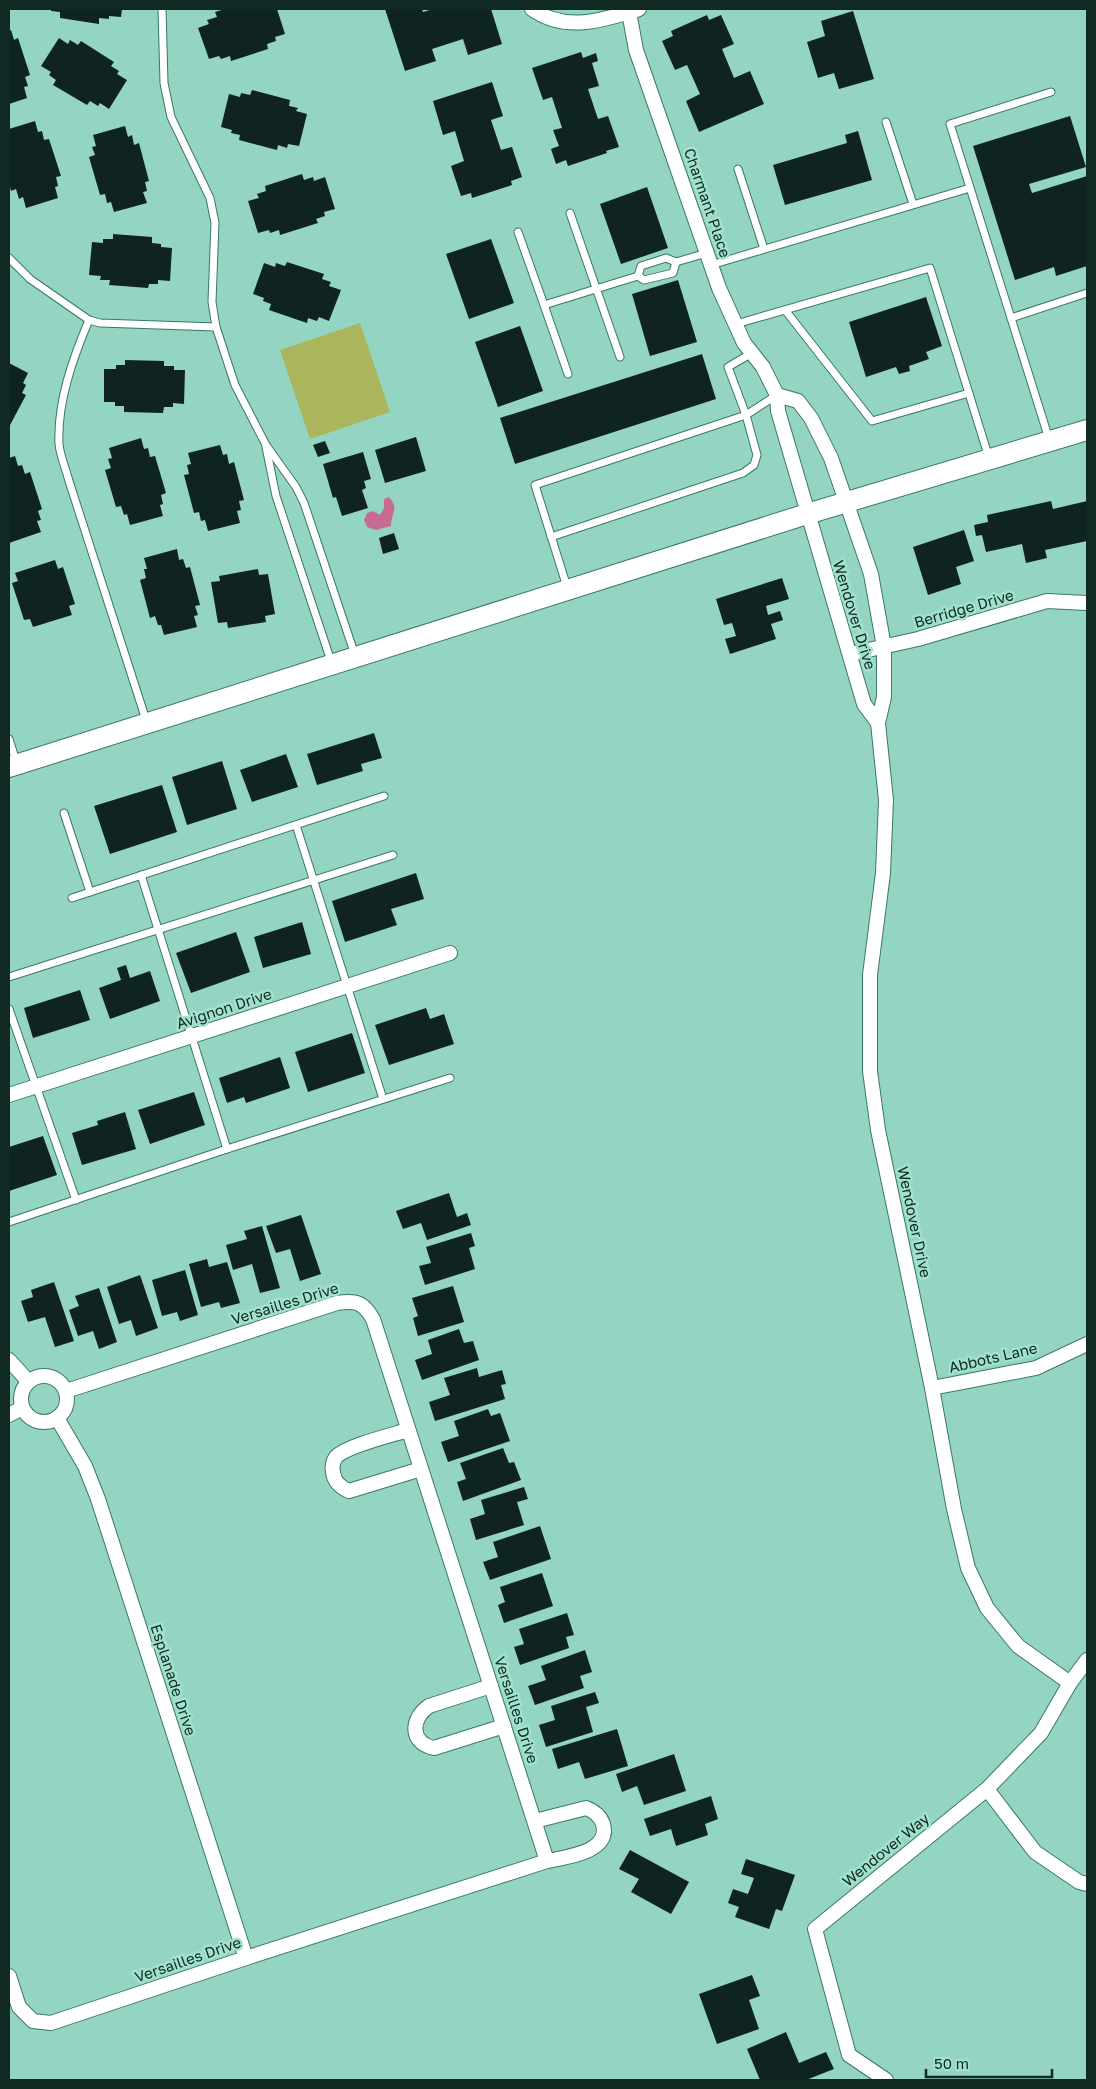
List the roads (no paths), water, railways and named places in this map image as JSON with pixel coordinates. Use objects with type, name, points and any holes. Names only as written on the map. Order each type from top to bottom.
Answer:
[{"type":"main road","points":[[13,765],[807,514],[1087,430]]},
{"type":"street","name":"Charmant Place","points":[[532,9],[553,20],[571,23],[604,20],[634,10],[636,50],[709,259],[744,344],[763,367],[777,395],[778,411],[807,514]]},
{"type":"street","points":[[777,395],[798,401],[811,418],[831,458],[847,502]]},
{"type":"street","name":"Wendover Drive","points":[[847,502],[871,574],[884,647],[884,697],[878,723],[886,800],[883,874],[870,975],[870,1071],[878,1130],[932,1388],[954,1509],[968,1568],[987,1608],[1018,1646],[1070,1683]]},
{"type":"street","name":"Wendover Drive","points":[[807,514],[864,704],[878,723]]},
{"type":"street","name":"Berridge Drive","points":[[850,654],[918,639],[1047,601],[1087,603]]},
{"type":"street","name":"Avignon Drive","points":[[9,1095],[450,953]]},
{"type":"street","name":"Versailles Drive","points":[[9,1976],[19,2007],[33,2021],[51,2023],[547,1861],[373,1319],[367,1309],[351,1301],[337,1303],[66,1391]]},
{"type":"street","name":"Abbots Lane","points":[[932,1388],[1036,1368],[1087,1344]]},
{"type":"street","points":[[9,1360],[28,1381]]},
{"type":"street","points":[[38,1376],[51,1376],[62,1384],[66,1391],[67,1402],[65,1409],[57,1418],[50,1421],[36,1421],[30,1418],[22,1408],[20,1394],[28,1381],[38,1376]]},
{"type":"street","points":[[9,1415],[22,1408]]},
{"type":"street","name":"Esplanade Drive","points":[[57,1418],[85,1466],[98,1499],[246,1958]]},
{"type":"street","points":[[408,1430],[346,1450],[336,1458],[332,1466],[333,1474],[337,1483],[349,1491],[421,1469]]},
{"type":"street","name":"Wendover Way","points":[[886,2080],[850,2055],[815,1929],[987,1789],[1041,1733],[1070,1683],[1087,1660]]},
{"type":"street","points":[[491,1686],[429,1706],[420,1712],[416,1719],[415,1729],[417,1736],[422,1743],[434,1748],[504,1726]]},
{"type":"street","points":[[987,1789],[1035,1852],[1079,1882],[1087,1884]]},
{"type":"street","points":[[535,1822],[586,1808],[594,1811],[602,1823],[604,1832],[602,1841],[595,1847],[547,1861]]},
{"type":"lane","points":[[162,9],[164,83],[172,117],[210,198],[215,223],[212,302],[216,327],[235,385],[266,445],[296,487],[304,503],[356,658]]},
{"type":"lane","points":[[1049,441],[950,124],[1051,92]]},
{"type":"lane","points":[[886,122],[913,204]]},
{"type":"lane","points":[[738,169],[764,249]]},
{"type":"lane","points":[[638,276],[641,266],[666,258],[676,262],[709,259],[764,249],[970,188]]},
{"type":"lane","points":[[570,213],[620,357]]},
{"type":"lane","points":[[518,232],[568,374]]},
{"type":"lane","points":[[9,258],[30,279],[89,320],[100,324],[216,327]]},
{"type":"lane","points":[[544,305],[638,276],[644,280],[673,273],[676,262]]},
{"type":"lane","points":[[736,324],[930,268],[989,458]]},
{"type":"lane","points":[[1011,318],[1087,293]]},
{"type":"lane","points":[[785,310],[872,421],[969,393]]},
{"type":"lane","points":[[89,320],[74,355],[60,417],[59,446],[147,723]]},
{"type":"lane","points":[[551,537],[743,473],[754,465],[757,455],[746,415],[728,367],[752,353]]},
{"type":"lane","points":[[568,590],[535,485],[746,415],[777,395]]},
{"type":"lane","points":[[266,445],[276,496],[332,665]]},
{"type":"lane","points":[[9,739],[13,765]]},
{"type":"lane","points":[[72,898],[384,796]]},
{"type":"lane","points":[[64,813],[90,892]]},
{"type":"lane","points":[[296,825],[384,1099]]},
{"type":"lane","points":[[9,978],[393,854]]},
{"type":"lane","points":[[141,875],[227,1149]]},
{"type":"lane","points":[[9,1009],[76,1200]]},
{"type":"lane","points":[[9,1222],[227,1149],[450,1078]]}]
